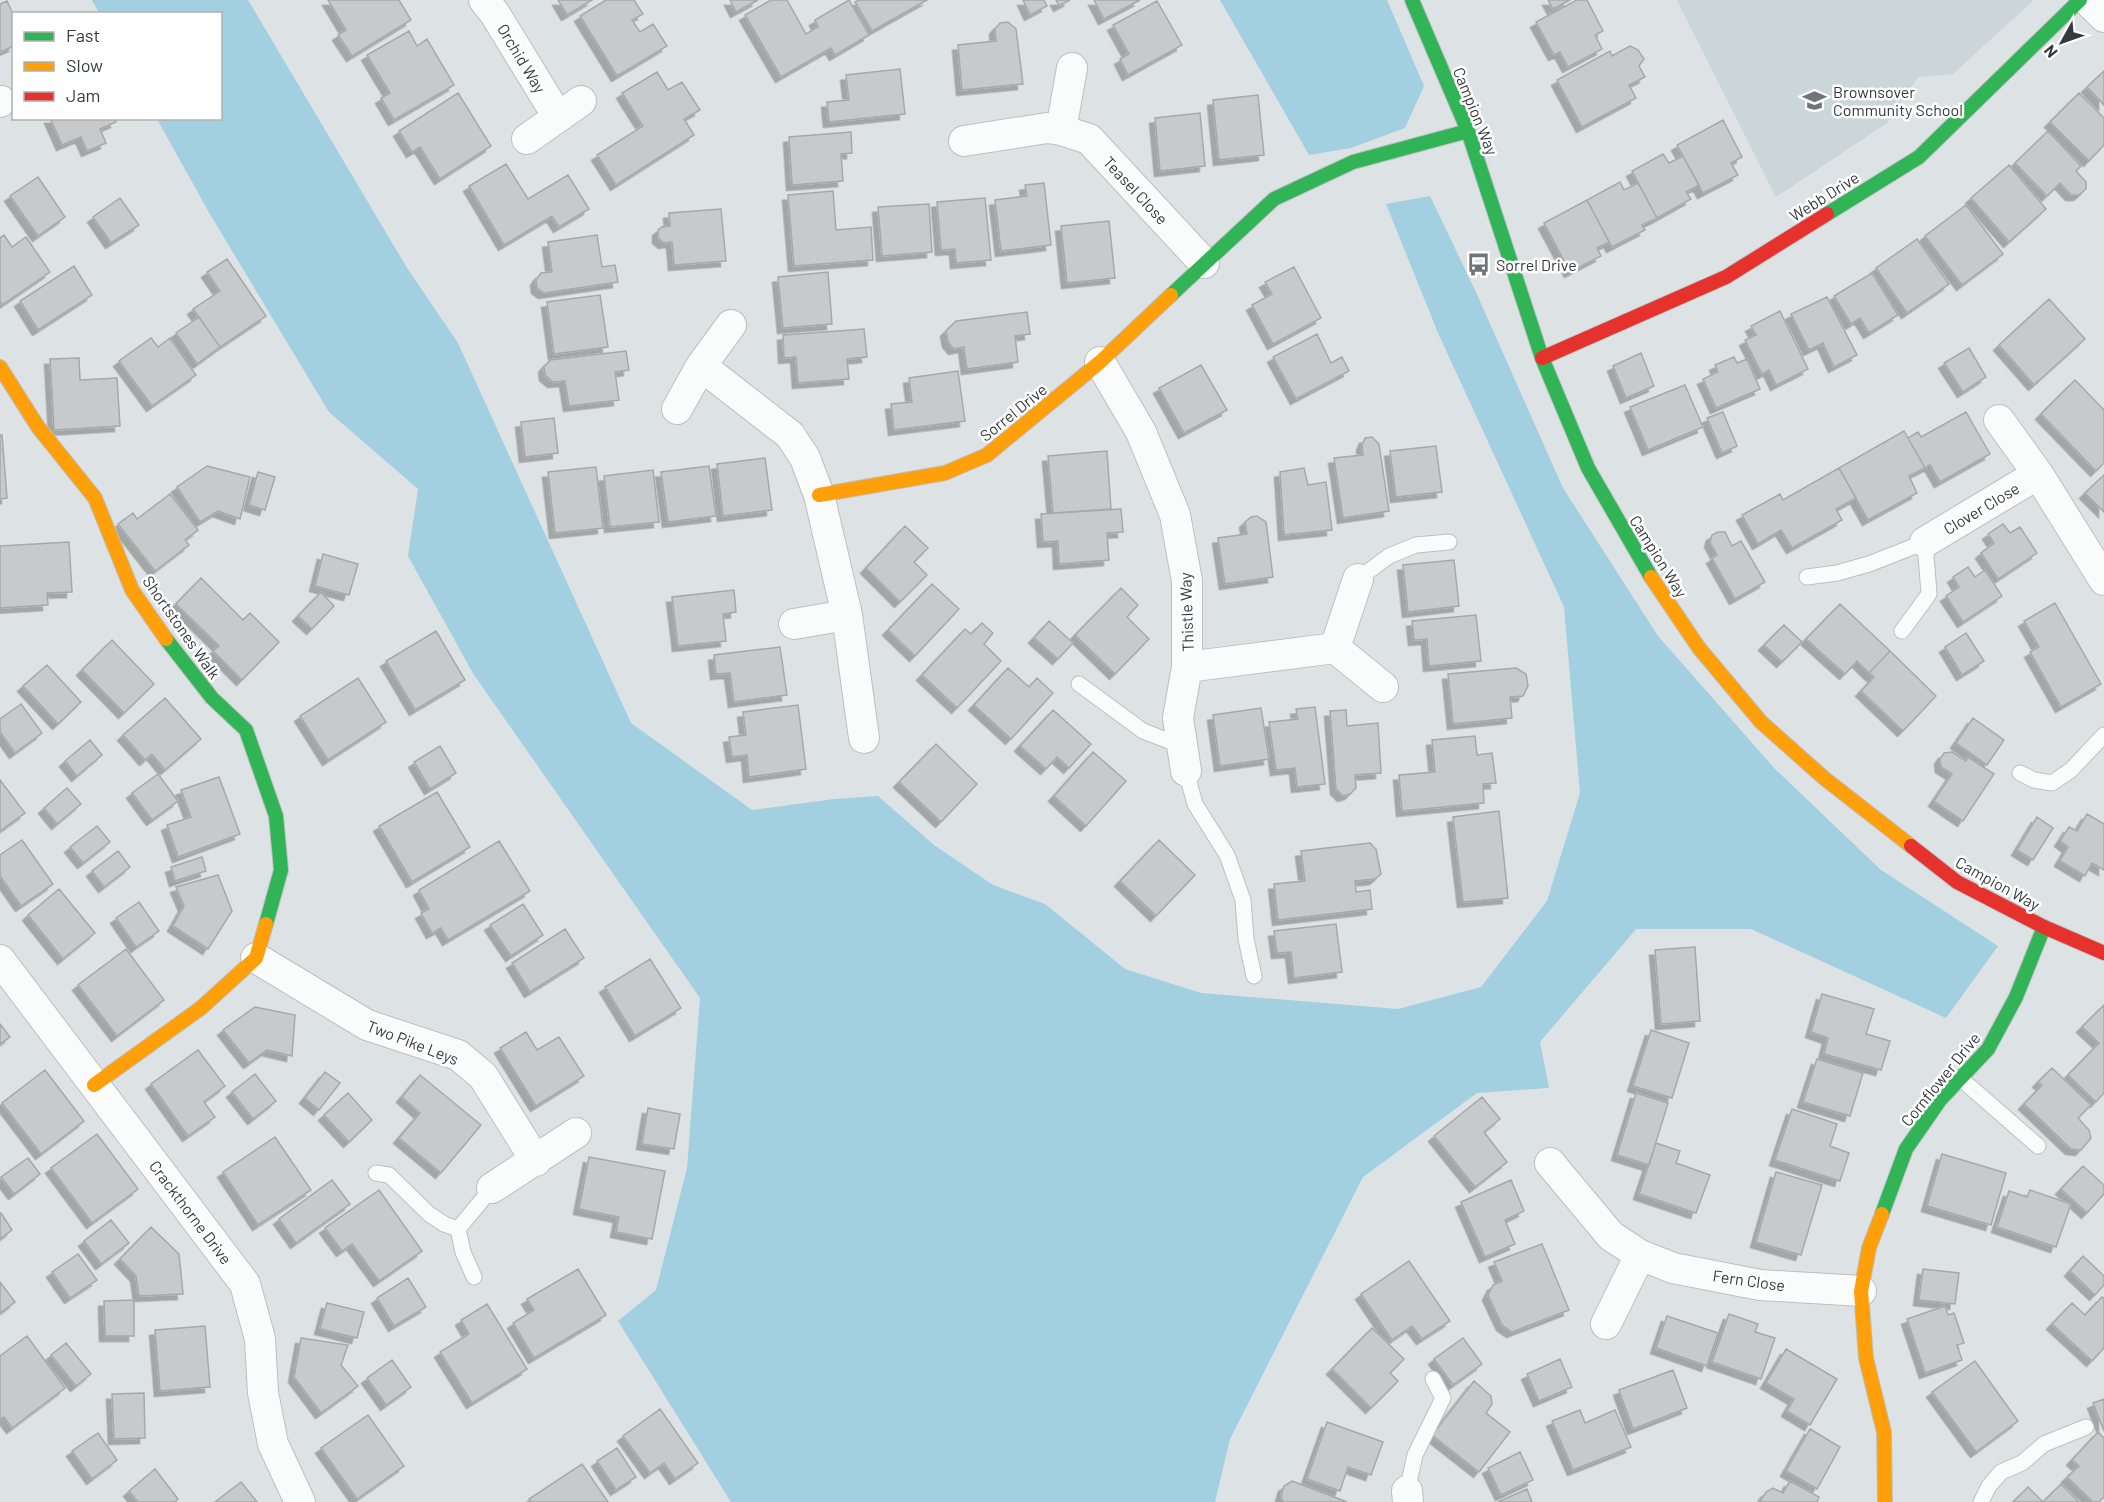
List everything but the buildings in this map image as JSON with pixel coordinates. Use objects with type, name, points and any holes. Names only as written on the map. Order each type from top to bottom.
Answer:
[{"type":"street","name":"Orchid Way","points":[[484,0],[569,109],[527,139]]},
{"type":"street","name":"Campion Way","points":[[1412,0],[1468,131],[1542,358],[1588,468],[1648,573],[1699,648],[1761,722],[1824,778],[1957,882],[2044,927],[2104,953]]},
{"type":"street","name":"Webb Drive","points":[[1542,358],[1726,277],[1919,157],[2080,0]]},
{"type":"street","points":[[2087,0],[2104,17]]},
{"type":"street","points":[[1061,130],[1072,68]]},
{"type":"street","name":"Teasel Close","points":[[964,141],[1047,128],[1089,139],[1204,263]]},
{"type":"street","name":"Sorrel Drive","points":[[819,495],[945,473],[987,455],[1100,362],[1274,199],[1353,162],[1468,131]]},
{"type":"street","points":[[677,409],[701,366],[731,325]]},
{"type":"street","name":"Thistle Way","points":[[1100,362],[1141,432],[1175,515],[1187,581],[1187,668],[1178,718],[1184,759]]},
{"type":"street","points":[[701,366],[790,435],[805,458],[819,495],[847,615],[864,738]]},
{"type":"street","name":"Shortstones Walk","points":[[0,367],[38,427],[95,498],[132,591],[180,659],[212,698],[246,730],[276,816],[281,870],[256,957]]},
{"type":"street","name":"Clover Close","points":[[1999,420],[2038,474],[2104,580]]},
{"type":"street","name":"Clover Close","points":[[1924,542],[2038,474]]},
{"type":"street","points":[[1335,648],[1358,579]]},
{"type":"street","points":[[795,624],[847,615]]},
{"type":"street","points":[[1187,668],[1335,648],[1383,687]]},
{"type":"street","name":"Cornflower Drive","points":[[1885,1502],[1884,1432],[1866,1358],[1861,1291],[1869,1248],[1906,1149],[1940,1100],[1988,1049],[2016,997],[2044,927]]},
{"type":"street","points":[[94,1085],[201,1008],[256,957]]},
{"type":"street","name":"Two Pike Leys","points":[[256,957],[367,1025],[458,1055],[483,1076],[536,1161]]},
{"type":"street","name":"Crackthorne Drive","points":[[0,960],[245,1284],[260,1339],[263,1393],[273,1444],[300,1502]]},
{"type":"street","points":[[492,1188],[576,1133]]},
{"type":"street","name":"Fern Close","points":[[1550,1163],[1611,1236],[1640,1255],[1673,1268],[1760,1285],[1861,1291]]},
{"type":"street","points":[[1606,1324],[1640,1255]]},
{"type":"lane","points":[[1358,579],[1389,556],[1416,545],[1449,542]]},
{"type":"lane","points":[[1807,577],[1837,573],[1869,564],[1924,542],[1929,594],[1902,631]]},
{"type":"lane","points":[[1079,684],[1184,759],[1196,804],[1227,855],[1243,900],[1246,939],[1254,976]]},
{"type":"lane","points":[[2020,773],[2034,780],[2052,783],[2071,770],[2104,735]]},
{"type":"lane","points":[[1960,1078],[2038,1146]]},
{"type":"lane","points":[[376,1173],[389,1175],[429,1214],[444,1224],[458,1229]]},
{"type":"lane","points":[[458,1229],[492,1188]]},
{"type":"lane","points":[[458,1229],[463,1252],[474,1277]]},
{"type":"lane","points":[[1408,1496],[1415,1455],[1443,1398],[1433,1379]]},
{"type":"lane","points":[[1981,1502],[1989,1486],[2001,1472],[2022,1463],[2044,1444],[2086,1427]]},
{"type":"shaded area","points":[[92,0],[248,0],[407,268],[458,343],[631,723],[752,810],[834,799],[878,796],[934,845],[993,885],[1045,904],[1125,969],[1201,993],[1398,1009],[1481,987],[1547,901],[1580,793],[1564,607],[1438,333],[1386,204],[1430,196],[1475,290],[1563,488],[1658,636],[1775,769],[1881,870],[1998,946],[1946,1018],[1751,929],[1636,929],[1540,1042],[1549,1088],[1477,1093],[1363,1177],[1230,1439],[1215,1502],[731,1502],[618,1321],[656,1290],[687,1168],[700,998],[474,675],[408,556],[418,489],[329,412],[211,216],[158,120],[222,120],[222,12],[98,12]]},
{"type":"shaded area","points":[[1220,0],[1387,0],[1424,86],[1405,128],[1351,148],[1309,155]]},
{"type":"shaded area","name":"Brownsover Community School","points":[[1677,0],[2034,0],[1953,74],[1918,77],[1887,123],[1776,197]]},
{"type":"traffic: fast","points":[[1412,0],[1468,131],[1542,358],[1588,468],[1651,577]]},
{"type":"traffic: fast","points":[[1827,214],[1919,157],[2080,0]]},
{"type":"traffic: fast","points":[[1171,295],[1274,199],[1353,162],[1468,131]]},
{"type":"traffic: fast","points":[[166,639],[212,698],[246,730],[276,816],[281,870],[266,924]]},
{"type":"traffic: fast","points":[[1882,1214],[1906,1149],[1940,1100],[1988,1049],[2016,997],[2044,927]]},
{"type":"traffic: slow","points":[[819,495],[945,473],[987,455],[1100,362],[1171,295]]},
{"type":"traffic: slow","points":[[0,367],[38,427],[95,498],[132,590],[166,639]]},
{"type":"traffic: slow","points":[[1651,577],[1699,648],[1761,722],[1824,778],[1911,846]]},
{"type":"traffic: slow","points":[[94,1085],[201,1008],[256,958],[266,924]]},
{"type":"traffic: slow","points":[[1882,1214],[1869,1248],[1861,1291],[1866,1358],[1884,1432],[1885,1502]]},
{"type":"traffic: jam","points":[[1542,358],[1726,277],[1827,214]]},
{"type":"traffic: jam","points":[[1911,846],[1957,882],[2044,927],[2104,953]]},
{"type":"place","name":"Brownsover Community School","points":[[1815,100]]},
{"type":"place","name":"Sorrel Drive","points":[[1478,264]]}]
